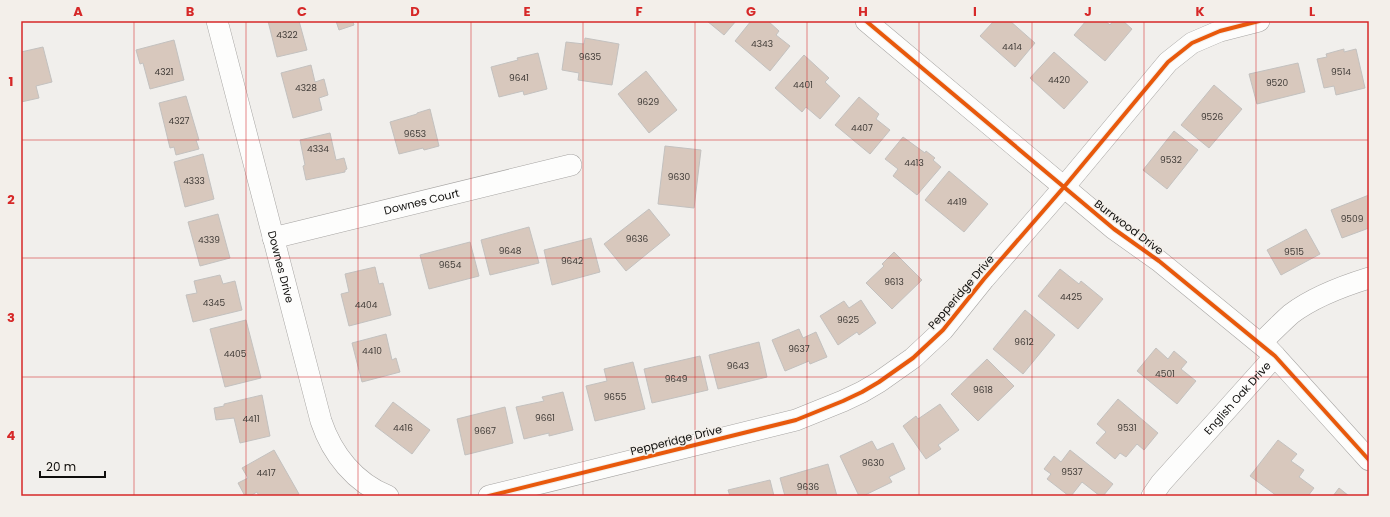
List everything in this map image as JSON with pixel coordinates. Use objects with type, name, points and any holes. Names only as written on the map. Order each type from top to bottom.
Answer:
[{"type":"street","name":"Downes Drive","points":[[217,21],[318,412],[325,432],[334,450],[347,467],[363,482],[384,494]]},
{"type":"street","name":"Burrwood Drive","points":[[866,21],[1114,229],[1159,261],[1275,356],[1369,460]]},
{"type":"street","name":"Pepperidge Drive","points":[[489,496],[796,420],[844,401],[879,382],[913,358],[943,330],[984,279],[1064,187],[1168,62],[1192,43],[1220,31],[1259,21]]},
{"type":"street","name":"Downes Court","points":[[273,238],[571,164]]},
{"type":"street","name":"English Oak Drive","points":[[1152,496],[1161,483],[1275,356],[1262,342],[1293,313],[1329,292],[1369,278]]},
{"type":"building","points":[[268,21],[299,21],[307,50],[277,57]]},
{"type":"building","points":[[336,21],[354,21],[354,25],[339,30]]},
{"type":"building","points":[[707,21],[736,21],[724,35]]},
{"type":"building","points":[[751,21],[768,21],[779,31],[776,35],[790,46],[770,71],[735,41]]},
{"type":"building","points":[[994,21],[1010,21],[1035,43],[1015,67],[980,36]]},
{"type":"building","points":[[1086,21],[1105,21],[1110,25],[1113,21],[1123,21],[1132,29],[1105,61],[1074,35]]},
{"type":"building","points":[[585,38],[619,44],[612,85],[578,80],[579,73],[562,70],[566,42],[584,44]]},
{"type":"building","points":[[174,40],[184,80],[150,89],[143,63],[140,64],[136,50]]},
{"type":"building","points":[[43,47],[52,82],[36,86],[39,98],[21,102],[21,52]]},
{"type":"building","points":[[1344,49],[1344,52],[1356,49],[1365,88],[1336,95],[1334,86],[1324,88],[1317,59],[1327,57],[1326,54]]},
{"type":"building","points":[[1054,52],[1088,82],[1064,109],[1030,78]]},
{"type":"building","points":[[538,53],[547,89],[524,95],[523,91],[499,97],[491,67],[518,60],[517,58]]},
{"type":"building","points":[[804,55],[829,78],[825,82],[840,96],[820,119],[806,107],[802,112],[775,88]]},
{"type":"building","points":[[1298,63],[1305,92],[1257,104],[1249,74]]},
{"type":"building","points":[[311,65],[315,82],[324,79],[328,95],[319,98],[322,110],[293,118],[281,73]]},
{"type":"building","points":[[646,71],[677,110],[649,133],[618,94]]},
{"type":"building","points":[[1214,85],[1242,109],[1209,148],[1181,125]]},
{"type":"building","points":[[186,96],[199,140],[196,140],[199,149],[176,155],[174,147],[170,148],[159,103]]},
{"type":"building","points":[[859,97],[879,114],[876,119],[890,130],[870,154],[835,125]]},
{"type":"building","points":[[430,109],[439,146],[399,154],[390,122]]},
{"type":"building","points":[[1174,131],[1198,150],[1167,189],[1143,170]]},
{"type":"building","points":[[330,133],[336,160],[344,158],[347,169],[345,172],[306,180],[303,166],[305,165],[300,140]]},
{"type":"building","points":[[903,137],[925,153],[926,151],[935,158],[933,160],[941,167],[917,195],[893,176],[898,169],[885,159]]},
{"type":"building","points":[[665,146],[701,150],[694,208],[658,204]]},
{"type":"building","points":[[203,154],[214,199],[185,207],[174,162]]},
{"type":"building","points":[[949,171],[988,204],[964,232],[925,200]]},
{"type":"building","points":[[1369,195],[1369,228],[1342,238],[1331,210]]},
{"type":"building","points":[[649,209],[670,235],[626,271],[604,244]]},
{"type":"building","points":[[218,214],[230,258],[200,266],[188,222]]},
{"type":"building","points":[[529,227],[539,263],[490,275],[481,240]]},
{"type":"building","points":[[1306,229],[1320,254],[1281,275],[1267,250]]},
{"type":"building","points":[[591,238],[600,272],[552,285],[544,250]]},
{"type":"building","points":[[470,242],[479,276],[429,289],[420,255]]},
{"type":"building","points":[[894,252],[922,280],[892,309],[866,283],[884,266],[882,264]]},
{"type":"building","points":[[375,267],[379,284],[383,283],[391,315],[349,326],[341,294],[349,292],[345,274]]},
{"type":"building","points":[[1060,269],[1079,284],[1081,281],[1103,299],[1078,329],[1038,296]]},
{"type":"building","points":[[220,275],[223,284],[235,281],[242,310],[193,322],[186,295],[197,293],[194,281]]},
{"type":"building","points":[[861,300],[876,323],[859,335],[857,332],[838,345],[820,316],[844,301],[849,308]]},
{"type":"building","points":[[1025,310],[1055,335],[1023,374],[993,349]]},
{"type":"building","points":[[246,320],[261,378],[225,387],[210,329]]},
{"type":"building","points":[[799,329],[803,338],[816,332],[827,357],[810,364],[809,361],[785,371],[772,340]]},
{"type":"building","points":[[386,334],[392,360],[396,358],[400,372],[362,382],[352,343]]},
{"type":"building","points":[[759,342],[767,377],[718,389],[709,355]]},
{"type":"building","points":[[1156,348],[1168,359],[1174,351],[1187,362],[1181,369],[1196,381],[1177,404],[1137,371]]},
{"type":"building","points":[[700,356],[708,390],[652,403],[644,369]]},
{"type":"building","points":[[987,359],[1014,386],[978,421],[951,394]]},
{"type":"building","points":[[633,362],[645,409],[595,421],[586,386],[607,381],[604,369]]},
{"type":"building","points":[[563,392],[573,430],[549,436],[549,433],[524,439],[516,407],[544,401],[542,397]]},
{"type":"building","points":[[262,395],[270,436],[240,443],[234,418],[216,420],[214,408],[224,406],[224,404]]},
{"type":"building","points":[[1118,399],[1158,433],[1144,450],[1137,444],[1126,457],[1120,453],[1115,459],[1096,443],[1106,432],[1097,424]]},
{"type":"building","points":[[393,402],[430,430],[412,454],[375,426]]},
{"type":"building","points":[[940,404],[959,430],[938,445],[941,449],[926,459],[903,426],[916,416],[918,419]]},
{"type":"building","points":[[505,407],[513,443],[465,455],[457,419]]},
{"type":"building","points":[[1278,440],[1297,454],[1291,461],[1304,470],[1299,477],[1314,488],[1308,496],[1277,496],[1250,476]]},
{"type":"building","points":[[872,441],[877,450],[893,443],[905,469],[889,477],[892,482],[863,496],[859,496],[840,456]]},
{"type":"building","points":[[274,450],[299,494],[296,496],[259,496],[257,492],[250,496],[245,496],[238,483],[248,478],[242,468]]},
{"type":"building","points":[[1070,450],[1113,484],[1103,496],[1100,496],[1082,482],[1071,496],[1069,496],[1047,479],[1051,474],[1044,469],[1054,456],[1061,462]]},
{"type":"building","points":[[828,464],[837,496],[785,496],[780,478]]},
{"type":"building","points":[[770,480],[774,496],[730,496],[728,490]]},
{"type":"building","points":[[1339,488],[1349,496],[1333,496]]},
{"type":"cycle path","points":[[866,21],[1114,229],[1159,261],[1275,356],[1369,460]]},
{"type":"cycle path","points":[[489,496],[796,420],[843,401],[879,382],[913,358],[943,330],[984,279],[1064,187],[1168,62],[1192,43],[1220,31],[1259,21]]}]
